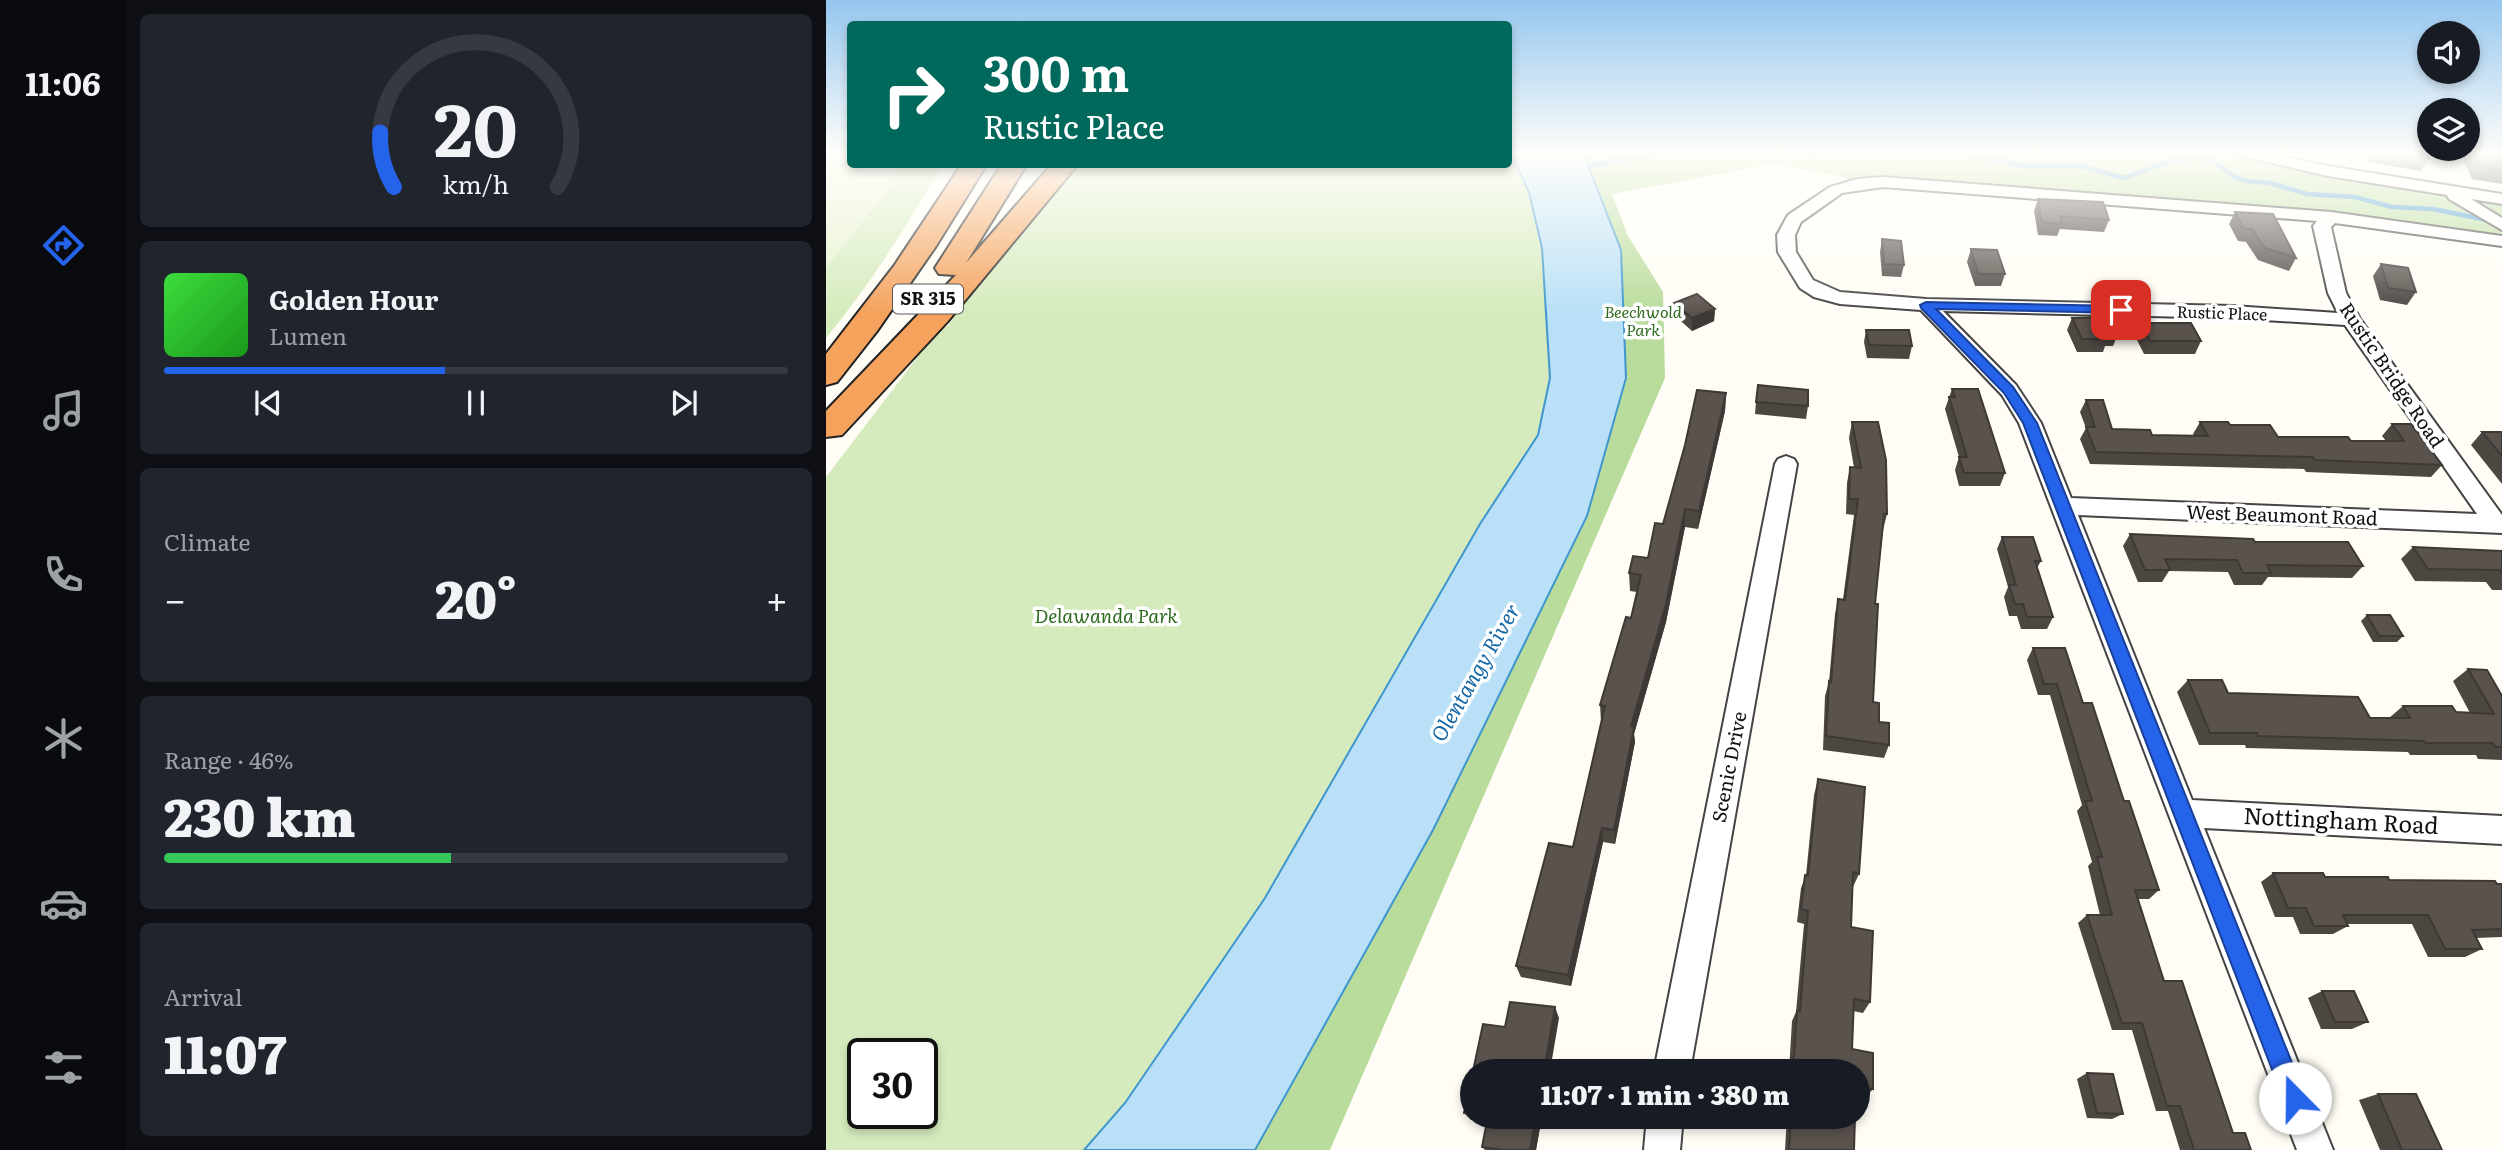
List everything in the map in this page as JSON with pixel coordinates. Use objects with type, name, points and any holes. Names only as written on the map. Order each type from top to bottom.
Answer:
[{"type":"highway","points":[[933,232],[943,206]]},
{"type":"highway","name":"SR 315","points":[[826,375],[864,328],[949,206]]},
{"type":"highway","name":"SR 315","points":[[828,429],[910,326],[991,206]]},
{"type":"highway","points":[[828,429],[929,323],[1030,206]]},
{"type":"street","name":"Rustic Place","points":[[1813,206],[1794,219],[1786,235],[1787,253],[1806,284],[1821,293],[1862,301],[1926,305],[2233,312],[2351,320]]},
{"type":"street","name":"Rustic Place","points":[[2197,206],[2332,217]]},
{"type":"street","points":[[2470,206],[2502,225]]},
{"type":"street","points":[[2332,217],[2502,241]]},
{"type":"street","name":"Rustic Bridge Road","points":[[2332,217],[2322,226],[2337,293],[2351,320],[2499,524]]},
{"type":"street","points":[[1926,305],[2019,403],[2315,1150]]},
{"type":"street","name":"Scenic Drive","points":[[1674,1059],[1786,464]]},
{"type":"street","name":"West Beaumont Road","points":[[2062,506],[2499,524]]},
{"type":"street","name":"Nottingham Road","points":[[2181,813],[2502,830]]},
{"type":"street","points":[[1662,1150],[1664,1129]]},
{"type":"green space","points":[[826,206],[875,206],[826,267]]},
{"type":"green space","points":[[875,206],[918,206],[888,254],[826,338],[826,267]]},
{"type":"green space","name":"Delawanda Park","points":[[1041,206],[1532,206],[1542,248],[1550,378],[1538,435],[1480,524],[1265,898],[1125,1103],[1084,1150],[826,1150],[826,477],[939,329],[948,326],[987,269]]},
{"type":"green space","name":"Beechwold Park","points":[[1595,206],[1616,206],[1628,236],[1663,292],[1665,378],[1330,1150],[1255,1150],[1433,830],[1626,378],[1623,336]]},
{"type":"green space","points":[[2195,206],[2502,206],[2502,241],[2341,220]]},
{"type":"water","name":"Olentangy River","points":[[1532,206],[1604,206],[1621,250],[1626,378],[1587,516],[1433,830],[1255,1150],[1084,1150],[1125,1103],[1265,898],[1480,524],[1538,435],[1550,378],[1542,248]]},
{"type":"building","points":[[2039,206],[2104,206],[2109,220],[2060,216],[2062,224],[2042,222]]},
{"type":"building","points":[[2235,212],[2273,214],[2296,258],[2265,248],[2252,229],[2244,229]]},
{"type":"building","points":[[1882,239],[1901,241],[1904,265],[1884,264]]},
{"type":"building","points":[[1971,249],[1997,250],[2005,274],[1978,274]]},
{"type":"building","points":[[2381,264],[2408,268],[2416,292],[2388,288]]},
{"type":"building","points":[[1697,294],[1715,309],[1692,318],[1674,303]]},
{"type":"building","points":[[2110,317],[2118,334],[2106,334],[2109,339],[2082,339],[2072,318]]},
{"type":"building","points":[[2140,323],[2191,323],[2201,341],[2150,341]]},
{"type":"building","points":[[1866,330],[1909,330],[1912,346],[1869,345]]},
{"type":"building","points":[[1758,385],[1808,390],[1808,406],[1756,402]]},
{"type":"building","points":[[1952,389],[1978,389],[2005,473],[1964,473],[1959,457],[1967,457],[1949,397],[1955,397]]},
{"type":"building","points":[[1697,390],[1726,393],[1699,511],[1685,509],[1666,604],[1631,726],[1634,727],[1614,830],[1602,828],[1568,975],[1516,966],[1549,843],[1573,847],[1605,706],[1600,705],[1626,617],[1631,618],[1641,575],[1629,573],[1633,556],[1648,558],[1655,523],[1663,524]]},
{"type":"building","points":[[2086,400],[2103,400],[2112,429],[2150,430],[2152,435],[2208,436],[2200,422],[2228,422],[2230,425],[2270,425],[2278,437],[2348,437],[2351,441],[2404,441],[2392,424],[2411,424],[2442,465],[2315,460],[2313,457],[2096,452],[2086,427],[2095,427]]},
{"type":"building","points":[[1852,422],[1878,422],[1886,460],[1887,514],[1884,514],[1875,604],[1878,604],[1873,702],[1879,703],[1879,722],[1889,723],[1889,745],[1826,736],[1838,599],[1845,600],[1858,499],[1849,499],[1850,467],[1861,468]]},
{"type":"building","points":[[2482,432],[2502,432],[2502,456]]},
{"type":"building","points":[[2130,534],[2253,539],[2255,542],[2348,542],[2363,566],[2267,565],[2271,573],[2243,573],[2237,560],[2165,559],[2170,570],[2145,570]]},
{"type":"building","points":[[2002,537],[2033,537],[2041,561],[2035,561],[2053,617],[2027,617],[2023,604],[2015,604],[2009,585],[2016,585]]},
{"type":"building","points":[[2413,547],[2502,551],[2502,573],[2500,570],[2428,569]]},
{"type":"building","points":[[2367,615],[2390,615],[2403,636],[2379,636]]},
{"type":"building","points":[[2033,648],[2065,648],[2083,703],[2092,703],[2124,801],[2129,801],[2159,890],[2135,890],[2164,981],[2182,981],[2233,1133],[2245,1133],[2251,1150],[2194,1150],[2180,1106],[2167,1106],[2142,1023],[2122,1023],[2087,915],[2112,915],[2097,857],[2102,857],[2085,801],[2092,801],[2057,684],[2044,684]]},
{"type":"building","points":[[2468,669],[2487,670],[2502,696],[2502,747],[2495,747],[2493,743],[2425,743],[2258,736],[2257,733],[2210,733],[2188,680],[2222,680],[2228,693],[2358,697],[2370,718],[2410,718],[2403,706],[2452,706],[2456,712],[2494,714]]},
{"type":"building","points":[[1818,779],[1865,787],[1859,874],[1853,872],[1851,927],[1873,931],[1870,1002],[1854,999],[1852,1049],[1873,1053],[1873,1089],[1870,1089],[1870,1059],[1794,1059],[1808,911],[1801,909],[1805,875],[1808,876]]},
{"type":"building","points":[[2273,873],[2323,873],[2325,877],[2388,877],[2389,880],[2495,881],[2502,884],[2502,929],[2472,930],[2482,949],[2445,949],[2428,915],[2343,915],[2348,926],[2314,926],[2306,908],[2288,908]]},
{"type":"building","points":[[2322,991],[2354,991],[2368,1022],[2335,1022]]},
{"type":"building","points":[[1510,1002],[1555,1007],[1546,1059],[1476,1059],[1483,1024],[1505,1027]]},
{"type":"building","points":[[2087,1073],[2113,1074],[2123,1114],[2097,1113]]},
{"type":"building","points":[[2378,1094],[2416,1094],[2442,1150],[2402,1150]]},
{"type":"building","points":[[1485,1129],[1534,1129],[1530,1150],[1482,1147]]},
{"type":"building","points":[[1790,1129],[1855,1129],[1854,1150],[1789,1150]]},
{"type":"waterway","points":[[2387,206],[2433,209],[2492,221]]},
{"type":"route","points":[[2121,310],[1926,305],[1945,328],[2009,390],[2030,423],[2295,1098]]}]
